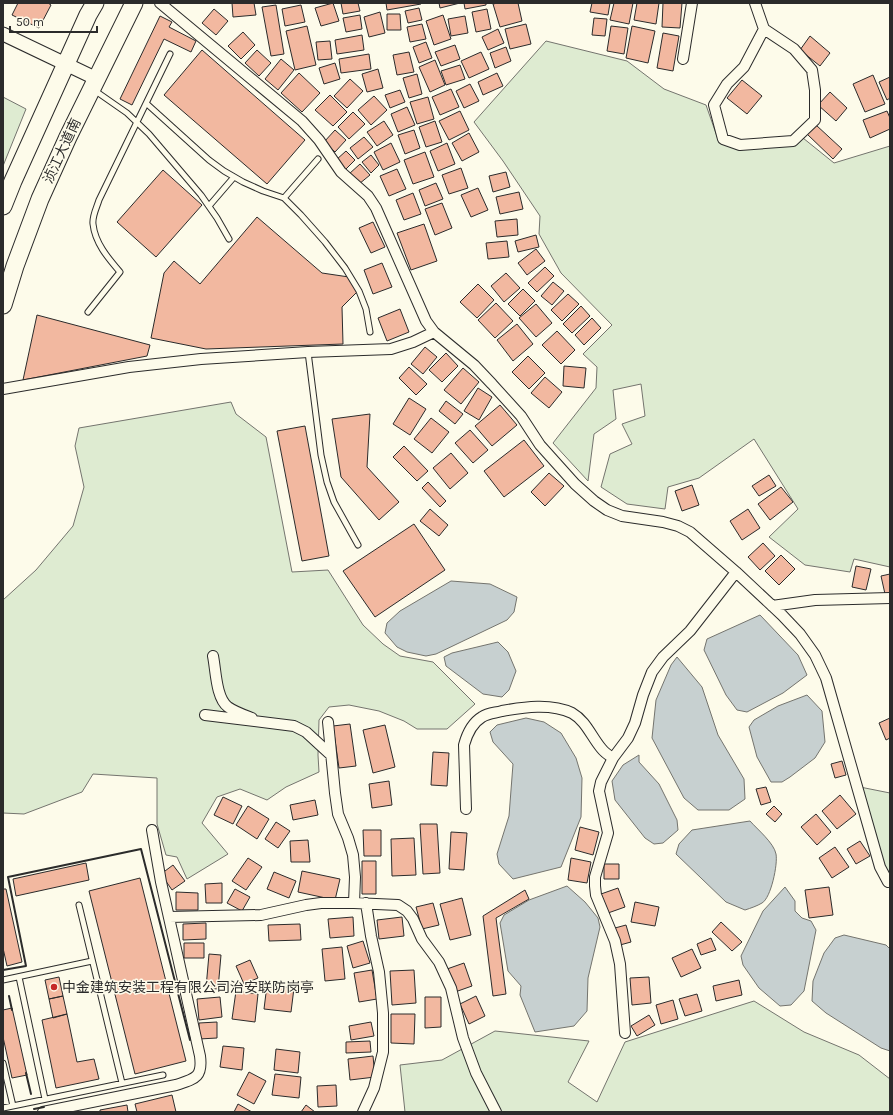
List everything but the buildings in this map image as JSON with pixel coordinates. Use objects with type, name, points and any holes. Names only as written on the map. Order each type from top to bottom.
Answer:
[{"type":"main road","points":[[3,206],[88,15],[95,3]]},
{"type":"main road","name":"浈江大道南","points":[[3,305],[15,266],[40,199],[68,137],[134,3]]},
{"type":"street","points":[[160,3],[302,121],[312,131],[341,172],[372,201],[426,321],[434,332],[474,365],[492,384],[521,416],[540,445],[575,484],[594,501],[607,510],[622,516],[663,522],[678,526],[690,532],[736,572],[800,634],[826,678],[880,867],[888,882]]},
{"type":"street","points":[[683,59],[692,3]]},
{"type":"street","points":[[754,3],[764,29],[794,49],[812,70],[815,120],[794,141],[740,145],[723,139],[714,105],[727,84],[744,67],[764,29]]},
{"type":"street","points":[[3,34],[66,64],[94,83]]},
{"type":"street","points":[[3,389],[129,367],[201,359],[308,352],[392,349],[413,342],[434,332]]},
{"type":"street","points":[[625,1034],[620,964],[615,941],[596,895],[595,886],[595,877],[608,833],[600,791],[601,782],[613,758],[628,738],[652,672],[663,657],[690,631],[736,572]]},
{"type":"street","points":[[772,606],[815,600],[890,598]]},
{"type":"street","points":[[214,656],[222,701],[229,708],[262,723]]},
{"type":"street","points":[[466,809],[464,745],[469,732],[476,721],[489,714],[518,708],[544,707],[571,713],[579,718],[601,747],[613,758]]},
{"type":"street","points":[[205,715],[294,726],[306,732],[331,755]]},
{"type":"street","points":[[328,722],[338,814],[353,855],[355,877],[354,903]]},
{"type":"street","points":[[43,1112],[176,1085],[193,1079],[199,1073],[201,1068],[200,1056],[161,882],[152,830]]},
{"type":"street","points":[[169,917],[261,915],[306,905],[354,903],[398,905],[407,911],[413,919],[422,939],[439,962],[451,988],[463,1038],[476,1073],[496,1112]]},
{"type":"street","points":[[363,1112],[374,1088],[383,1052],[383,1013],[379,972],[366,903]]},
{"type":"lane","points":[[88,312],[120,272],[100,246],[93,223],[99,200],[170,54]]},
{"type":"lane","points":[[94,83],[149,134],[209,206],[229,239]]},
{"type":"lane","points":[[147,104],[209,160],[234,177],[263,191],[284,198],[301,215],[325,242],[345,268],[359,291],[366,309],[370,332]]},
{"type":"lane","points":[[284,198],[318,159]]},
{"type":"lane","points":[[209,206],[234,177]]},
{"type":"lane","points":[[308,352],[321,455],[327,482],[334,502],[358,545]]},
{"type":"lane","points":[[79,905],[122,1083]]},
{"type":"lane","points":[[3,980],[92,960]]},
{"type":"lane","points":[[19,977],[45,1100]]},
{"type":"lane","points":[[3,1063],[13,1106]]},
{"type":"lane","points":[[3,1108],[163,1074]]},
{"type":"green space","points":[[546,41],[627,61],[664,89],[706,105],[719,142],[803,138],[834,163],[890,146],[890,567],[854,559],[850,572],[805,565],[769,537],[798,509],[754,439],[699,478],[668,487],[665,509],[627,504],[601,487],[610,454],[632,444],[622,424],[645,416],[641,384],[613,390],[616,419],[594,434],[588,481],[553,443],[596,388],[597,367],[583,354],[612,325],[561,273],[539,234],[540,216],[503,161],[474,122]]},
{"type":"green space","points":[[3,97],[26,109],[3,166]]},
{"type":"green space","points":[[231,402],[236,414],[266,437],[292,572],[328,570],[363,625],[383,644],[400,656],[433,662],[475,704],[447,729],[417,729],[404,721],[379,711],[349,705],[329,707],[319,720],[319,772],[286,787],[267,800],[240,789],[217,797],[202,823],[228,854],[187,879],[177,857],[166,855],[157,824],[157,778],[93,774],[82,792],[24,814],[3,813],[3,600],[36,570],[73,526],[84,487],[75,446],[79,428]]},
{"type":"green space","points":[[860,787],[890,793],[890,880],[882,867]]},
{"type":"green space","points":[[754,1001],[804,1032],[859,1055],[890,1079],[890,1112],[405,1112],[400,1065],[442,1060],[495,1031],[589,1041],[568,1082],[597,1102],[625,1042]]},
{"type":"shaded area","points":[[451,581],[490,584],[517,597],[514,612],[507,620],[436,654],[426,656],[407,652],[397,647],[385,633],[387,623],[400,611]]},
{"type":"shaded area","points":[[760,615],[798,655],[807,675],[783,693],[747,712],[737,710],[726,695],[704,650],[707,639]]},
{"type":"shaded area","points":[[498,642],[508,652],[516,671],[509,690],[502,697],[483,694],[446,666],[444,657],[452,653]]},
{"type":"shaded area","points":[[677,657],[702,687],[718,735],[744,779],[745,799],[729,810],[698,810],[684,798],[652,738],[656,700],[671,665]]},
{"type":"shaded area","points":[[807,695],[822,711],[825,742],[815,758],[790,777],[782,782],[771,782],[757,757],[749,727],[754,720],[778,706]]},
{"type":"shaded area","points":[[526,718],[544,722],[561,733],[576,758],[582,778],[581,817],[561,867],[513,879],[499,864],[497,854],[509,816],[513,764],[493,742],[490,732],[497,725]]},
{"type":"shaded area","points":[[639,755],[639,762],[659,784],[677,820],[678,830],[663,843],[654,844],[645,838],[615,800],[612,781],[623,765]]},
{"type":"shaded area","points":[[750,821],[772,845],[775,850],[776,859],[775,873],[771,888],[765,900],[754,907],[745,910],[726,902],[676,854],[679,844],[692,830]]},
{"type":"shaded area","points":[[567,886],[585,902],[598,918],[600,927],[588,978],[587,1011],[574,1026],[535,1032],[520,995],[521,986],[508,971],[500,923],[504,915],[529,900]]},
{"type":"shaded area","points":[[785,887],[795,901],[795,911],[802,918],[811,921],[816,930],[804,991],[791,1005],[780,1006],[759,988],[743,965],[741,956],[763,911]]},
{"type":"shaded area","points":[[844,935],[886,945],[890,949],[890,1051],[881,1048],[826,1013],[812,1001],[813,981],[824,953],[835,938]]},
{"type":"wall","points":[[3,970],[26,966],[8,877],[141,849],[190,1040]]},
{"type":"wall","points":[[9,996],[12,1010]]},
{"type":"wall","points":[[26,1073],[31,1094]]},
{"type":"wall","points":[[34,1109],[44,1107]]},
{"type":"place","name":"中金建筑安装工程有限公司治安联防岗亭","points":[[54,987]]}]
